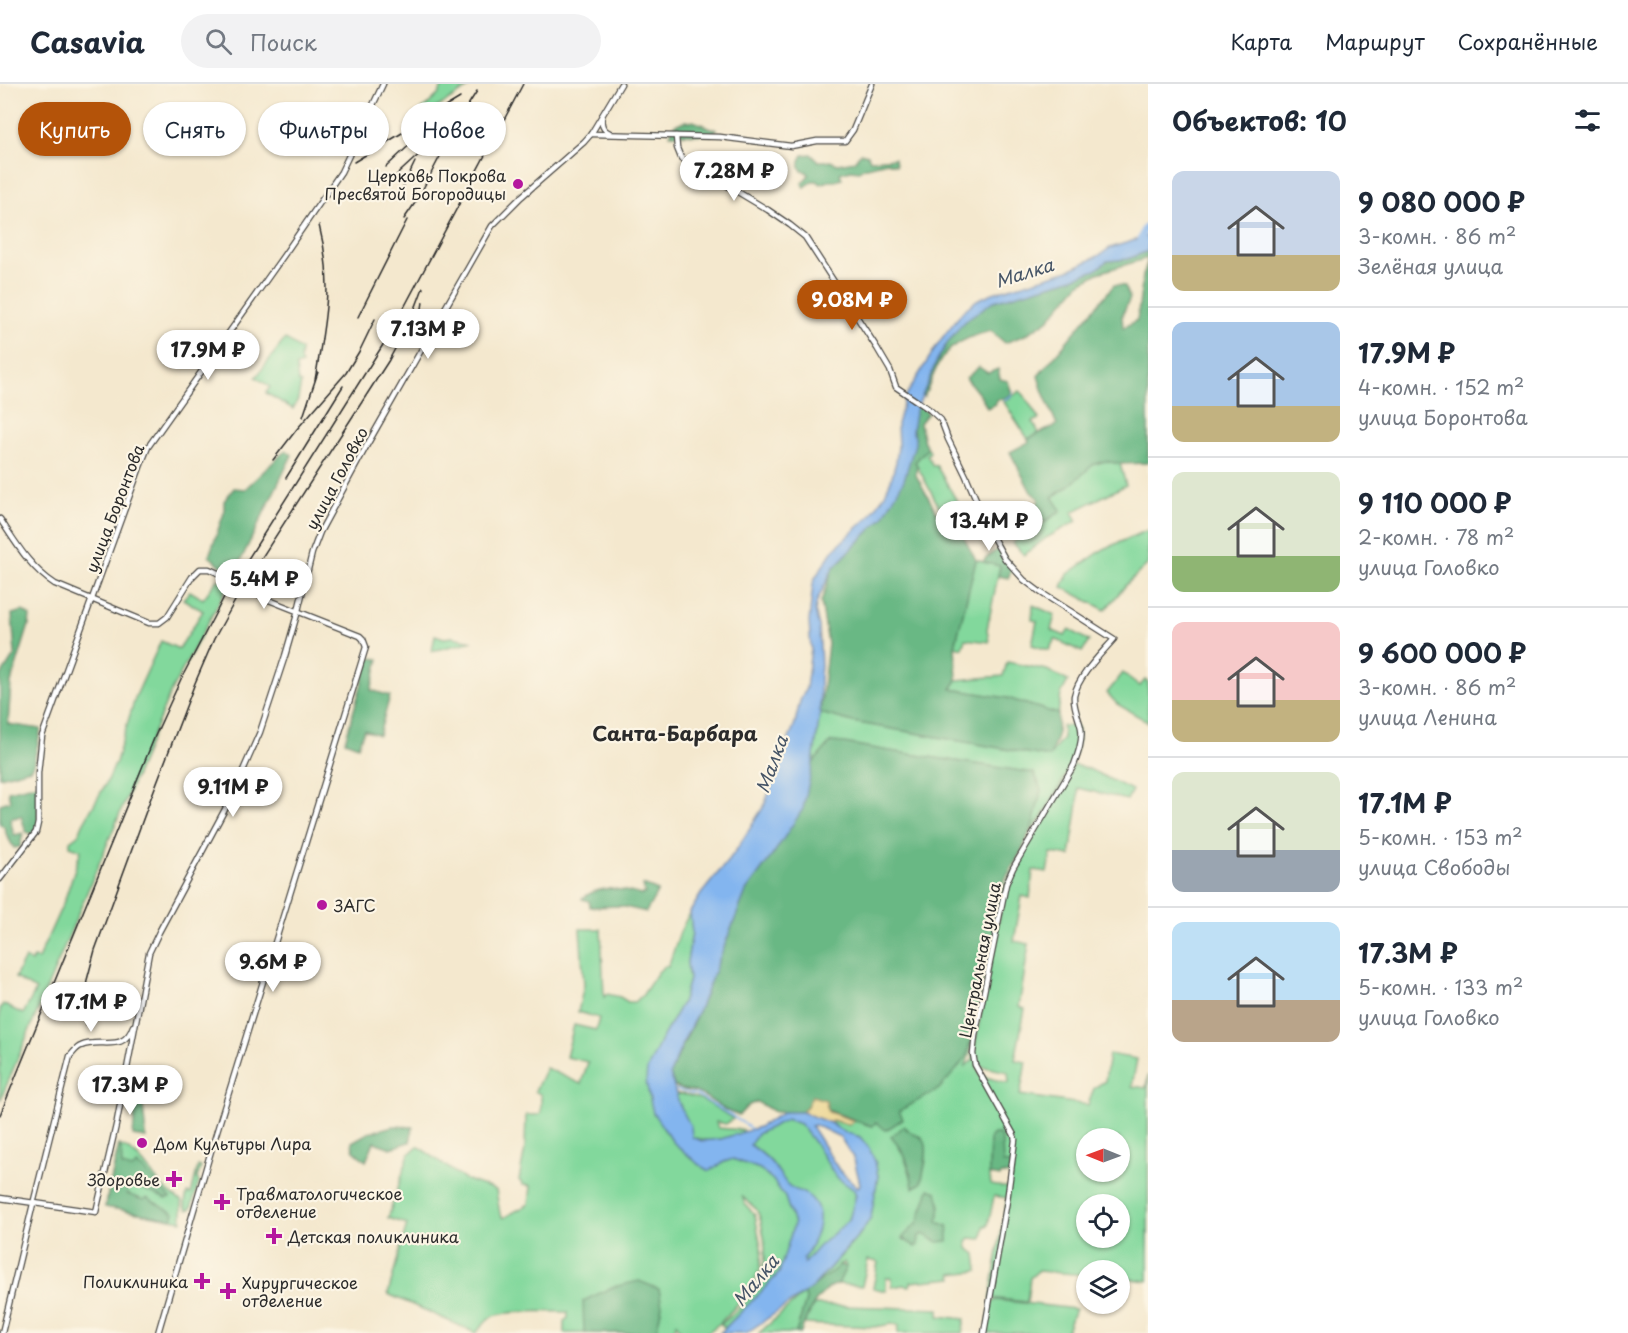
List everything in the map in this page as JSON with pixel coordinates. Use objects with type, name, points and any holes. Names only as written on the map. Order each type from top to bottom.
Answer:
[{"type":"street","name":"улица Боронтова","points":[[0,879],[35,835],[42,736],[148,447],[341,172],[383,84]]},
{"type":"street","name":"улица Головко","points":[[33,1204],[96,1212],[132,1050],[136,1015],[149,953],[230,800],[260,732],[273,695],[298,611],[312,553],[320,532],[366,445],[492,226],[591,134],[621,84]]},
{"type":"street","points":[[591,134],[720,137],[791,146],[817,141],[844,141],[853,130],[872,84]]},
{"type":"street","points":[[602,115],[603,128],[613,134]]},
{"type":"street","name":"Центральная улица","points":[[676,136],[681,158],[768,210],[805,237],[877,348],[898,390],[925,406],[941,420],[991,534],[1005,559],[1024,580],[1040,592],[1114,639],[1087,671],[1075,695],[1075,705],[1082,732],[1074,765],[1013,868],[1006,884],[975,1036],[973,1054],[975,1065],[1015,1140],[984,1333]]},
{"type":"street","points":[[0,519],[42,576],[55,584],[149,623],[156,623],[167,617],[192,577],[200,569],[209,569],[231,579]]},
{"type":"street","points":[[158,1333],[213,1144],[366,646],[360,636],[269,600],[240,585]]},
{"type":"street","points":[[2,1333],[70,1056],[85,1044],[118,1042],[128,1038],[136,1015]]},
{"type":"street","points":[[0,1198],[33,1204]]},
{"type":"green space","points":[[443,84],[456,86],[469,84],[471,86],[446,102],[431,102],[439,94]]},
{"type":"green space","points":[[693,121],[717,130],[711,135],[670,134],[674,125]]},
{"type":"green space","points":[[860,153],[868,155],[870,160],[895,158],[896,165],[887,162],[859,171],[851,170],[840,173],[842,179],[821,184],[812,181],[805,187],[803,186],[802,183],[809,175],[800,167],[803,155],[811,154],[818,161],[838,164],[855,161]]},
{"type":"green space","points":[[1148,251],[1148,258],[1098,273],[1079,284],[1048,320],[1025,335],[1005,343],[991,331],[970,337],[958,344],[942,358],[924,397],[922,395],[937,360],[960,326],[994,301],[1064,281],[1107,261],[1128,259]]},
{"type":"green space","points":[[1148,259],[1148,463],[1120,464],[1106,461],[1094,464],[1069,486],[1052,497],[1061,510],[1044,522],[1031,513],[1039,499],[1031,492],[1010,452],[1029,442],[1028,439],[1057,425],[1038,376],[1114,285],[1125,286],[1130,298],[1122,316],[1123,328],[1137,320],[1143,276]]},
{"type":"green space","points":[[285,339],[301,350],[302,364],[296,366],[298,382],[301,383],[298,399],[293,409],[266,393],[270,387],[256,377]]},
{"type":"green space","points":[[979,367],[988,373],[998,369],[1000,379],[1008,381],[1012,394],[996,400],[995,404],[987,408],[966,378]]},
{"type":"green space","points":[[1020,391],[1039,419],[1033,422],[1039,433],[1028,439],[1004,402]]},
{"type":"green space","points":[[918,405],[928,413],[920,423],[924,442],[928,448],[915,462],[916,475],[946,529],[962,534],[976,560],[955,646],[957,680],[951,689],[1007,698],[1058,714],[1057,736],[1050,757],[853,722],[820,713],[828,644],[821,602],[833,568],[883,517],[915,437],[913,425]]},
{"type":"green space","points":[[928,448],[930,452],[927,455],[933,466],[936,465],[972,527],[962,534],[952,531],[915,462]]},
{"type":"green space","points":[[286,450],[292,455],[232,575],[209,556],[224,513],[224,501],[234,488],[245,489]]},
{"type":"green space","points":[[1106,461],[1120,464],[1126,485],[1072,512],[1077,521],[1046,538],[1024,555],[1013,543],[1029,529],[1033,531],[1061,511],[1052,497],[1069,486],[1094,464]]},
{"type":"green space","points":[[1148,530],[1148,564],[1105,610],[1062,587],[1068,574],[1104,549]]},
{"type":"green space","points":[[999,548],[1013,567],[1008,578],[998,576],[1000,566],[983,562]]},
{"type":"green space","points":[[976,560],[1000,566],[987,629],[989,642],[965,639],[962,648],[955,646]]},
{"type":"green space","points":[[217,580],[230,582],[171,691],[0,1101],[0,1009],[3,1004],[23,1014],[36,990],[15,978],[25,958],[31,962],[34,958],[38,959],[65,899],[81,850],[70,846],[70,841],[79,834],[109,778],[135,698],[161,641],[179,649],[203,611],[183,599],[190,591],[203,599]]},
{"type":"green space","points":[[1033,605],[1055,615],[1051,630],[1065,636],[1069,629],[1089,641],[1082,652],[1055,639],[1049,650],[1032,645],[1037,621],[1032,620]]},
{"type":"green space","points":[[23,611],[30,616],[29,625],[11,683],[8,724],[41,729],[33,765],[30,769],[0,777],[0,677],[15,654],[12,614]]},
{"type":"green space","points":[[435,635],[444,638],[452,637],[473,641],[432,651]]},
{"type":"green space","points":[[369,658],[379,659],[371,690],[390,696],[379,735],[364,730],[358,746],[345,741]]},
{"type":"green space","points":[[1007,662],[1047,670],[1068,681],[1061,694],[1058,714],[1007,698],[951,689],[957,680],[1003,676]]},
{"type":"green space","points":[[1123,673],[1140,686],[1145,680],[1148,682],[1148,722],[1117,704],[1107,693]]},
{"type":"green space","points":[[820,713],[853,722],[1049,757],[1063,738],[1062,726],[1077,726],[1078,742],[1075,754],[1057,791],[1030,833],[1034,797],[1039,783],[1034,773],[831,742],[813,763]]},
{"type":"green space","points":[[831,742],[1034,773],[1041,790],[1034,822],[1023,848],[1003,883],[967,1055],[939,1089],[899,1111],[903,1119],[886,1130],[876,1123],[872,1126],[827,1110],[807,1106],[802,1112],[775,1112],[757,1102],[749,1105],[739,1115],[721,1108],[701,1094],[675,1087],[670,1074],[701,1005],[746,891],[774,853],[807,784],[813,763]]},
{"type":"green space","points":[[1074,765],[1089,769],[1132,790],[1127,800],[1078,788],[1070,856],[1051,853],[1047,872],[1033,870],[1030,898],[1022,896],[1014,941],[1029,944],[1019,1007],[1025,1009],[1015,1060],[1026,1062],[1020,1095],[1088,1105],[1094,1088],[1105,1081],[1109,1054],[1137,1059],[1132,1086],[1146,1088],[1148,1075],[1148,1281],[1130,1279],[1130,1260],[1076,1260],[1076,1274],[1038,1271],[1030,1278],[1027,1302],[990,1298],[1007,1198],[994,1196],[988,1226],[984,1226],[982,1239],[970,1238],[967,1241],[968,1248],[976,1254],[978,1271],[952,1274],[953,1278],[911,1282],[910,1286],[892,1287],[892,1278],[886,1278],[886,1291],[873,1288],[878,1262],[868,1260],[862,1286],[838,1284],[846,1267],[844,1262],[811,1289],[858,1237],[871,1217],[878,1176],[875,1161],[860,1137],[844,1132],[830,1123],[832,1120],[848,1125],[855,1121],[871,1126],[939,1089],[978,1008],[970,1054],[965,1066],[973,1060],[1006,884]],"holes":[[[976,1065],[1008,1072],[1009,1083],[981,1076]],[[909,1132],[922,1137],[926,1161],[921,1183],[913,1187],[909,1169],[895,1140]],[[990,1137],[1003,1163],[1013,1165],[1009,1188],[991,1185]],[[940,1203],[938,1222],[919,1235],[918,1245],[914,1227]]]},
{"type":"green space","points":[[38,784],[38,823],[35,835],[26,832],[21,816],[10,819],[14,835],[23,833],[20,847],[14,848],[4,827],[0,824],[0,804],[10,801],[8,791]]},
{"type":"green space","points":[[643,885],[658,891],[646,912],[620,906],[590,907],[589,901],[582,899],[603,889],[618,889],[641,895],[645,893]]},
{"type":"green space","points":[[690,912],[692,933],[687,962],[689,979],[683,1001],[660,1042],[663,1128],[673,1142],[709,1171],[733,1159],[760,1169],[773,1180],[785,1197],[794,1224],[779,1273],[773,1281],[725,1328],[721,1324],[751,1294],[763,1270],[765,1245],[760,1218],[756,1209],[742,1196],[745,1204],[755,1215],[762,1252],[760,1269],[750,1291],[720,1323],[707,1333],[682,1333],[676,1323],[674,1333],[564,1333],[564,1321],[568,1318],[568,1312],[515,1312],[486,1320],[476,1333],[388,1294],[407,1224],[388,1218],[409,1154],[418,1146],[464,1179],[496,1190],[500,1214],[503,1218],[529,1204],[531,1186],[523,1185],[519,1180],[525,1149],[526,1115],[541,1113],[541,1095],[535,1091],[546,1068],[581,1084],[588,1062],[566,1057],[574,1025],[596,1030],[599,1018],[578,1012],[584,985],[580,929],[601,929],[604,997],[607,994],[634,1002],[642,996],[658,972],[665,966],[668,967],[680,932]]},
{"type":"green space","points":[[137,1084],[142,1093],[146,1138],[133,1136]]},
{"type":"green space","points":[[676,1094],[700,1099],[733,1119],[726,1124],[716,1122],[718,1128],[743,1130],[743,1132],[711,1140],[692,1137]]},
{"type":"green space","points":[[787,1119],[800,1124],[836,1177],[855,1190],[854,1207],[847,1222],[804,1263],[802,1259],[810,1250],[803,1192],[791,1188],[770,1160],[750,1145],[757,1134]]},
{"type":"green space","points":[[393,1126],[413,1127],[410,1142],[391,1148],[374,1142],[366,1161],[354,1151],[352,1142],[368,1133]]},
{"type":"green space","points":[[904,1126],[922,1138],[926,1144],[926,1161],[921,1183],[913,1188],[904,1153],[891,1137]]},
{"type":"green space","points":[[993,1134],[999,1134],[1002,1141],[1003,1163],[1013,1165],[1011,1175],[1001,1174],[1000,1177],[989,1175],[990,1137]]},
{"type":"green space","points":[[119,1145],[139,1158],[163,1187],[182,1202],[182,1221],[105,1207]]},
{"type":"green space","points":[[119,1145],[121,1146],[122,1166],[132,1169],[137,1165],[143,1169],[170,1198],[166,1199],[138,1187],[127,1185],[127,1194],[143,1200],[147,1198],[174,1213],[172,1219],[105,1207]]},
{"type":"green space","points":[[198,1166],[201,1167],[197,1178],[199,1182],[191,1209],[187,1210],[185,1204],[187,1193],[191,1194]]},
{"type":"green space","points":[[929,1189],[937,1192],[940,1203],[938,1222],[948,1226],[948,1241],[938,1242],[923,1234],[919,1236],[916,1247],[902,1238],[918,1222]]},
{"type":"green space","points":[[840,1265],[846,1267],[838,1284],[819,1297],[806,1318],[801,1333],[796,1333],[806,1300],[805,1293]]},
{"type":"green space","points":[[639,1281],[659,1289],[662,1306],[656,1333],[584,1333],[583,1301],[613,1287]]},
{"type":"green space","points":[[805,1293],[806,1300],[796,1333],[759,1333]]},
{"type":"green space","points":[[996,1300],[1075,1309],[1066,1333],[986,1333],[992,1303]]},
{"type":"green space","points":[[814,1305],[939,1309],[939,1316],[965,1319],[962,1333],[898,1333],[899,1325],[892,1324],[874,1327],[804,1324]]},
{"type":"sand","points":[[812,1096],[826,1100],[829,1112],[855,1121],[849,1125],[832,1120],[830,1123],[802,1112]]},
{"type":"water","points":[[1148,236],[1148,251],[1128,259],[1107,261],[1096,270],[994,301],[960,326],[937,360],[915,413],[912,431],[915,444],[904,480],[883,517],[833,568],[817,601],[815,611],[819,626],[821,666],[820,713],[813,763],[803,809],[746,891],[701,1005],[670,1074],[679,1104],[691,1127],[692,1137],[702,1141],[721,1139],[759,1127],[784,1112],[802,1112],[860,1137],[869,1148],[875,1161],[878,1176],[871,1217],[863,1230],[811,1289],[746,1333],[720,1333],[779,1273],[794,1224],[785,1197],[773,1180],[760,1169],[733,1159],[709,1171],[673,1142],[653,1113],[646,1082],[647,1070],[683,1001],[689,979],[687,962],[692,933],[690,912],[701,894],[735,852],[764,806],[806,688],[811,649],[809,622],[815,578],[833,550],[870,516],[884,496],[896,462],[897,424],[905,397],[939,342],[963,311],[977,300],[1069,270],[1110,248]],"holes":[[[787,1119],[800,1124],[836,1177],[854,1190],[856,1195],[849,1220],[818,1247],[804,1263],[803,1259],[818,1230],[817,1206],[809,1196],[788,1185],[769,1160],[750,1145],[757,1134]],[[815,1125],[840,1137],[854,1159],[860,1184],[858,1187],[839,1170],[811,1126]]]},
{"type":"waterway","points":[[1139,244],[1144,229],[1148,226]]},
{"type":"waterway","points":[[1003,400],[1011,396],[1013,391]]},
{"type":"waterway","points":[[676,1090],[697,1095],[751,1129]]},
{"type":"railway","points":[[0,1115],[155,736],[181,679],[224,597],[391,332],[523,84]]},
{"type":"railway","points":[[404,219],[417,200],[477,91]]},
{"type":"railway","points":[[354,162],[460,98]]},
{"type":"railway","points":[[386,167],[401,153]]},
{"type":"railway","points":[[391,180],[417,156]]},
{"type":"railway","points":[[402,189],[415,162]]},
{"type":"railway","points":[[358,317],[407,220]]},
{"type":"railway","points":[[315,380],[325,321],[327,284],[324,246],[319,225]]},
{"type":"railway","points":[[85,1025],[87,980],[95,950],[149,803],[214,639],[241,590],[389,360],[412,317],[423,288]]},
{"type":"railway","points":[[412,338],[420,322],[423,302]]},
{"type":"railway","points":[[273,460],[346,373],[375,319]]},
{"type":"railway","points":[[303,417],[318,372]]},
{"type":"railway","points":[[286,478],[343,386]]},
{"type":"place","name":"Церковь Покрова Пресвятой Богородицы","points":[[518,184]]},
{"type":"place","name":"ЗАГС","points":[[322,905]]},
{"type":"place","name":"Дом Культуры Лира","points":[[142,1143]]},
{"type":"place","name":"Здоровье","points":[[174,1179]]},
{"type":"place","name":"Травматологическое отделение","points":[[222,1202]]},
{"type":"place","name":"Детская поликлиника","points":[[274,1236]]},
{"type":"place","name":"Поликлиника","points":[[202,1281]]},
{"type":"place","name":"Хирургическое отделение","points":[[228,1291]]},
{"type":"district","name":"Санта-Барбара","points":[[675,733]]},
{"type":"water label","name":"Малка","points":[[1024,272]]},
{"type":"water label","name":"Малка","points":[[771,764]]},
{"type":"water label","name":"Малка","points":[[755,1280]]}]
